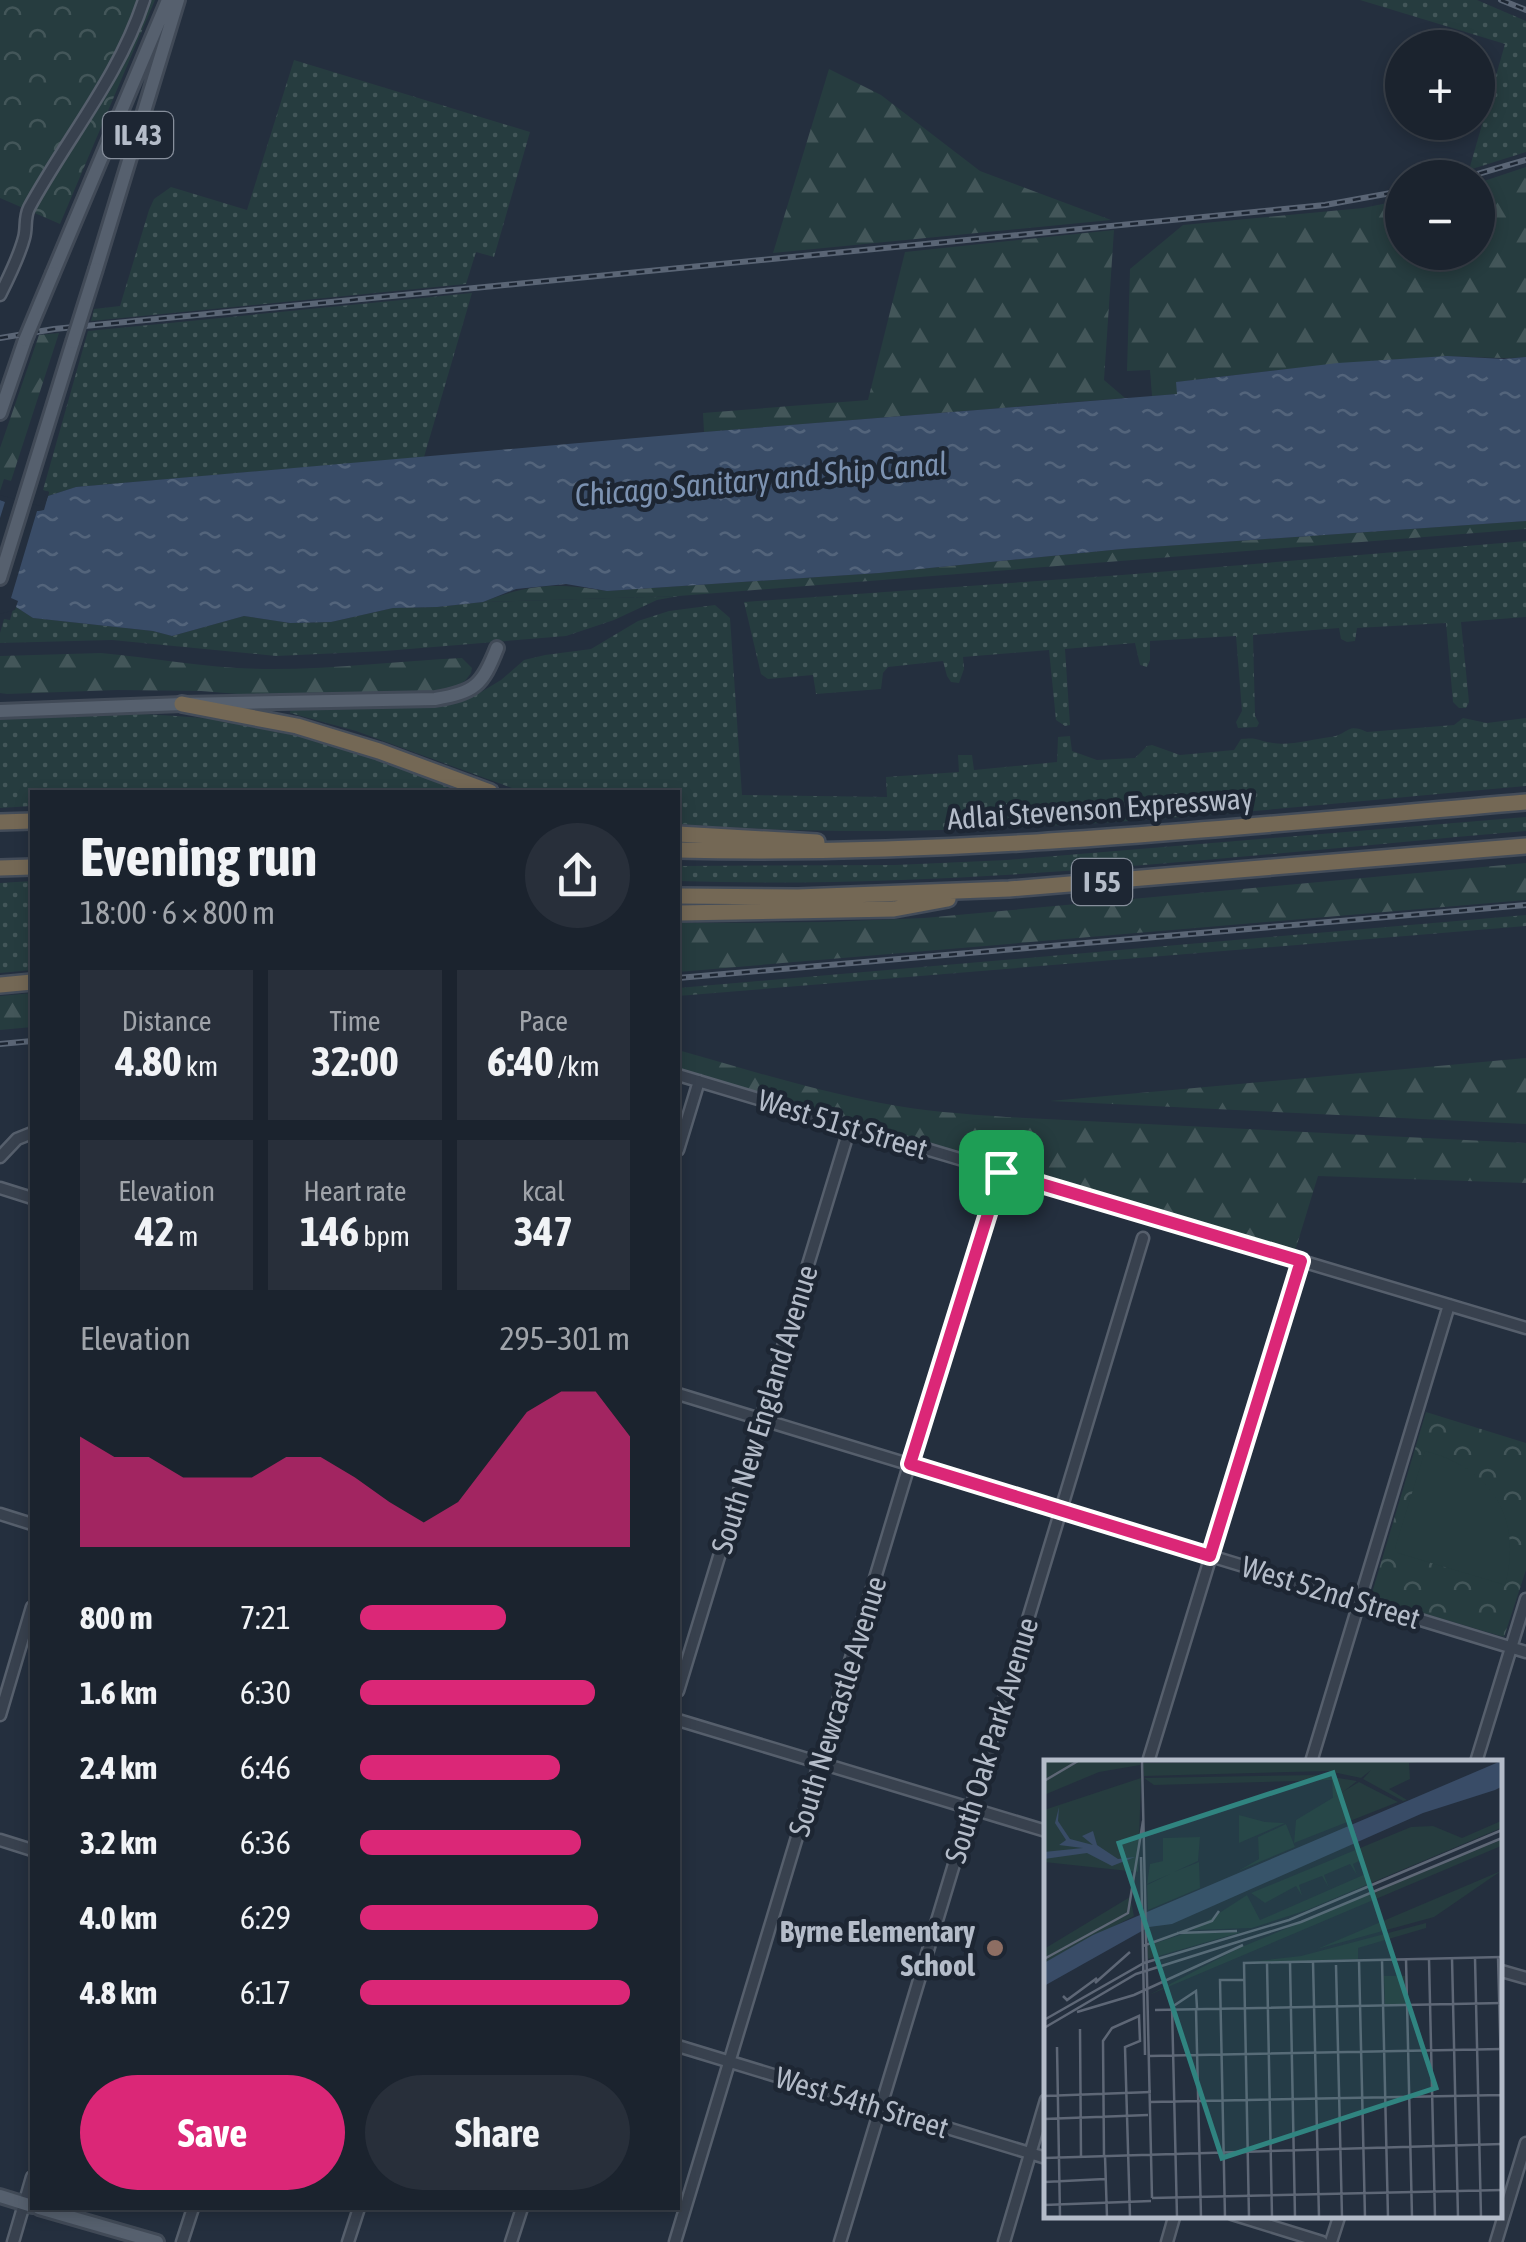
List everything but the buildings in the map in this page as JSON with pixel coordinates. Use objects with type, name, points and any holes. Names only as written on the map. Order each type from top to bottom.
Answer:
[{"type":"highway","points":[[182,704],[298,726],[485,790]]},
{"type":"highway","name":"Adlai Stevenson Expressway","points":[[680,850],[930,849],[1526,802]]},
{"type":"highway","points":[[0,822],[30,821]]},
{"type":"highway","points":[[680,834],[930,849]]},
{"type":"highway","name":"I 55","points":[[680,896],[798,897],[1009,889],[1526,846]]},
{"type":"highway","points":[[0,868],[30,867]]},
{"type":"highway","points":[[680,914],[894,908],[1009,889]]},
{"type":"highway","points":[[0,984],[30,982]]},
{"type":"main road","name":"IL 43","points":[[0,413],[52,272],[168,0]]},
{"type":"main road","name":"IL 43","points":[[0,578],[178,0]]},
{"type":"main road","points":[[1,710],[435,699],[473,688],[486,676],[497,648]]},
{"type":"main road","points":[[0,2196],[30,2205]]},
{"type":"main road","points":[[46,2210],[157,2242]]},
{"type":"street","points":[[0,295],[25,236],[26,213],[92,108],[126,45],[144,0]]},
{"type":"street","name":"West 51st Street","points":[[680,1076],[1526,1328]]},
{"type":"street","points":[[680,1144],[699,1082]]},
{"type":"street","name":"South New England Avenue","points":[[680,1685],[850,1127]]},
{"type":"street","points":[[0,1158],[17,1138],[30,1133]]},
{"type":"street","name":"South Newcastle Avenue","points":[[675,2242],[1001,1172]]},
{"type":"street","points":[[0,1188],[30,1197]]},
{"type":"street","name":"South Oak Park Avenue","points":[[840,2242],[1143,1238]]},
{"type":"street","points":[[1149,1760],[1301,1261]]},
{"type":"street","points":[[1313,1760],[1449,1305]]},
{"type":"street","name":"West 52nd Street","points":[[680,1395],[1526,1652]]},
{"type":"street","points":[[0,1514],[30,1523]]},
{"type":"street","points":[[1477,1760],[1526,1598]]},
{"type":"street","points":[[0,1714],[30,1614]]},
{"type":"street","points":[[680,1721],[1044,1830]]},
{"type":"street","points":[[0,1840],[30,1849]]},
{"type":"street","points":[[1501,1971],[1526,1978]]},
{"type":"street","name":"West 54th Street","points":[[680,2047],[1044,2157]]},
{"type":"street","points":[[1004,2242],[1044,2107]]},
{"type":"street","points":[[1496,2242],[1526,2142]]},
{"type":"street","points":[[13,2242],[30,2210]]},
{"type":"street","points":[[182,2242],[192,2210]]},
{"type":"street","points":[[511,2242],[521,2210]]},
{"type":"street","points":[[348,2242],[357,2211]]},
{"type":"street","points":[[1167,2242],[1174,2217]]},
{"type":"street","points":[[1242,2217],[1322,2242]]},
{"type":"street","points":[[1331,2242],[1339,2217]]},
{"type":"green space","points":[[0,0],[155,0],[60,224],[0,198]]},
{"type":"green space","points":[[1360,0],[1477,0],[1526,21],[1526,152],[1495,162],[1472,160],[1478,140],[1495,140],[1495,79],[1505,44],[1495,41],[1495,30],[1459,30]]},
{"type":"green space","points":[[294,60],[530,132],[494,257],[476,252],[466,284],[91,321],[94,309],[120,306],[154,199],[171,187],[247,210]]},
{"type":"green space","points":[[829,69],[881,95],[980,171],[1111,220],[773,253]]},
{"type":"green space","points":[[1526,167],[1526,357],[1440,357],[1308,367],[1177,382],[1177,394],[1152,396],[1150,370],[1127,371],[1130,269],[1183,225],[1385,203],[1385,270],[1495,270],[1495,177]]},
{"type":"green space","points":[[1114,230],[1104,380],[1125,398],[704,432],[703,413],[868,400],[905,252]]},
{"type":"green space","points":[[472,293],[424,457],[76,487],[48,496],[49,492],[43,490],[88,331]]},
{"type":"green space","points":[[59,333],[11,481],[4,479],[0,491],[0,448],[39,335]]},
{"type":"green space","points":[[1526,521],[1526,529],[679,596],[483,602],[544,586],[607,591],[879,573],[1122,549]]},
{"type":"green space","points":[[1526,541],[1526,617],[1461,622],[1469,702],[1466,708],[1453,702],[1446,623],[1357,628],[1355,641],[1347,642],[1341,639],[1339,628],[1253,635],[1257,727],[1238,728],[1236,722],[1242,711],[1236,636],[1150,641],[1147,667],[1140,665],[1135,643],[1065,649],[1070,725],[1065,726],[1056,720],[1049,650],[963,657],[959,683],[951,682],[943,661],[888,667],[881,689],[816,694],[813,675],[768,679],[761,674],[744,602],[1122,575]]},
{"type":"green space","points":[[679,596],[657,600],[566,636],[385,651],[276,656],[112,640],[0,643],[4,619],[10,620],[16,607],[33,618],[172,636],[244,616],[290,623],[331,622],[393,608]]},
{"type":"green space","points":[[715,605],[730,618],[742,795],[887,797],[886,777],[959,772],[958,755],[972,755],[974,770],[1057,762],[1058,737],[1070,736],[1072,751],[1097,760],[1135,758],[1152,745],[1180,755],[1234,750],[1241,739],[1294,743],[1336,736],[1351,729],[1367,732],[1454,725],[1463,718],[1487,723],[1526,718],[1526,786],[1208,815],[996,828],[784,830],[680,824],[680,790],[518,790],[356,731],[290,713],[291,707],[440,703],[476,695],[524,660],[591,649],[638,621],[669,611]]},
{"type":"green space","points":[[101,653],[262,669],[462,658],[472,668],[465,681],[433,694],[250,695],[117,690],[0,693],[0,656]]},
{"type":"green space","points":[[103,713],[215,719],[271,727],[363,751],[467,790],[30,790],[30,806],[0,808],[0,719]]},
{"type":"green space","points":[[1526,817],[1526,831],[1102,868],[890,880],[680,881],[680,866],[1007,860]]},
{"type":"green space","points":[[1526,863],[1526,900],[680,972],[680,923],[924,918]]},
{"type":"green space","points":[[30,881],[30,970],[0,973],[0,883]]},
{"type":"green space","points":[[1526,915],[1526,926],[680,996],[680,988]]},
{"type":"green space","points":[[30,993],[30,1027],[0,1030],[0,996]]},
{"type":"green space","points":[[680,1051],[830,1092],[943,1112],[1526,1143],[1526,1183],[1318,1176],[1295,1251],[1277,1249],[680,1071]]},
{"type":"green space","points":[[1526,1058],[1526,1124],[1050,1101]]},
{"type":"green space","points":[[1426,1412],[1526,1443],[1526,1570],[1504,1637],[1378,1600],[1372,1593]]},
{"type":"green space","points":[[1425,1451],[1468,1470],[1485,1483],[1497,1500],[1510,1539],[1505,1585],[1398,1553],[1395,1548]]},
{"type":"water","name":"Chicago Sanitary and Ship Canal","points":[[1447,356],[1526,357],[1526,521],[607,591],[566,584],[516,589],[483,602],[393,608],[331,622],[290,623],[244,616],[172,636],[33,618],[16,607],[0,609],[0,500],[37,511],[43,510],[48,496],[76,487],[1177,394],[1176,382],[1338,363]]},
{"type":"pier","points":[[47,491],[44,510],[37,511],[11,598],[18,601],[15,610],[0,614],[0,518],[5,502],[0,495],[40,506]]},
{"type":"railway","points":[[1501,0],[1526,10]]},
{"type":"railway","points":[[1495,169],[1526,160]]},
{"type":"railway","points":[[0,338],[54,329],[1325,205],[1385,194]]},
{"type":"railway","points":[[680,978],[1526,905]]},
{"type":"railway","points":[[0,1044],[30,1041]]},
{"type":"place","name":"Byrne Elementary School","points":[[995,1948]]},
{"type":"route","points":[[1001,1172],[1301,1261],[1210,1556],[910,1464],[1001,1172]]}]
